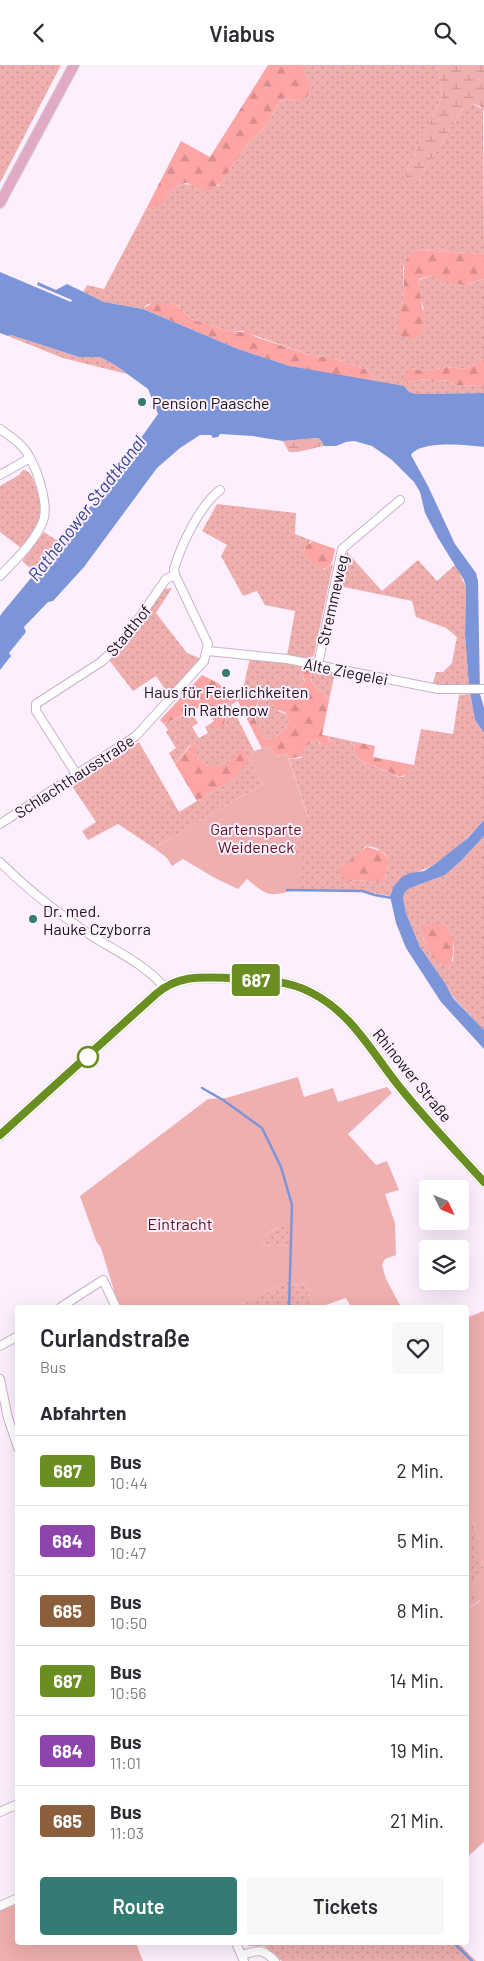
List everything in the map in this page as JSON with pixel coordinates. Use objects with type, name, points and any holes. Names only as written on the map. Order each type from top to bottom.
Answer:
[{"type":"main road","points":[[0,203],[74,65]]},
{"type":"main road","name":"Rhinower Straße","points":[[164,987],[187,978],[205,977],[276,982],[308,991],[324,999],[354,1025],[398,1086],[484,1182]]},
{"type":"main road","points":[[2,1130],[164,987]]},
{"type":"street","points":[[0,429],[14,438],[30,458],[45,502],[45,515],[38,532],[0,576]]},
{"type":"street","points":[[0,475],[30,458]]},
{"type":"street","points":[[208,651],[206,638],[175,575],[175,564],[194,524],[210,499],[220,490]]},
{"type":"street","name":"Stremmeweg","points":[[318,665],[342,549],[400,500]]},
{"type":"street","name":"Stadthof","points":[[77,775],[36,711],[36,704],[101,662],[128,634],[166,579],[175,575]]},
{"type":"street","name":"Alte Ziegelei","points":[[208,651],[287,659],[438,689],[484,689]]},
{"type":"street","name":"Schlachthausstraße","points":[[0,824],[142,731],[200,667],[208,651]]},
{"type":"street","points":[[0,862],[40,899],[142,968],[164,987]]},
{"type":"street","points":[[64,1305],[103,1280],[115,1305]]},
{"type":"street","points":[[0,1346],[15,1338]]},
{"type":"street","points":[[0,1379],[8,1418],[15,1439]]},
{"type":"street","points":[[0,1812],[15,1805]]},
{"type":"street","points":[[0,1906],[15,1899]]},
{"type":"street","points":[[237,1945],[243,1958],[256,1951],[266,1952],[275,1961]]},
{"type":"green space","points":[[0,65],[61,65],[0,183]]},
{"type":"green space","points":[[268,65],[303,65],[309,84],[307,97],[297,101],[285,98],[279,102],[266,126],[249,142],[221,183],[207,191],[187,183],[181,184],[172,189],[161,204],[145,211],[181,141],[210,157]]},
{"type":"green space","points":[[303,65],[437,65],[442,94],[441,99],[406,172],[418,180],[462,110],[473,104],[483,109],[484,254],[419,250],[413,252],[403,268],[404,291],[399,331],[424,309],[418,293],[419,280],[429,276],[469,284],[484,279],[484,359],[466,369],[447,367],[422,371],[412,368],[407,382],[426,379],[434,382],[448,380],[455,385],[484,386],[484,393],[416,394],[409,392],[405,387],[373,382],[374,377],[365,369],[328,357],[313,356],[242,331],[231,332],[191,319],[178,306],[169,303],[148,304],[143,309],[104,302],[83,292],[87,285],[104,289],[145,211],[160,204],[172,189],[181,184],[218,186],[221,183],[249,142],[266,126],[279,102],[285,98],[297,101]]},
{"type":"green space","points":[[437,65],[484,65],[484,111],[480,106],[473,104],[462,110],[418,180],[411,185],[406,181],[406,172],[441,99],[442,94]]},
{"type":"green space","points":[[419,250],[484,254],[484,279],[465,285],[429,276],[419,279],[424,321],[423,329],[421,335],[411,338],[399,335],[404,291],[404,267],[408,256]]},
{"type":"green space","points":[[152,303],[169,303],[178,306],[191,319],[231,332],[247,332],[256,337],[313,356],[328,357],[365,369],[374,377],[373,382],[290,366],[238,349],[143,309]]},
{"type":"green space","points":[[11,335],[79,357],[100,357],[127,374],[63,358],[8,336]]},
{"type":"green space","points":[[484,359],[484,386],[455,385],[448,380],[434,382],[426,379],[407,382],[403,377],[412,368],[422,371],[447,367],[466,369]]},
{"type":"green space","points":[[320,439],[324,446],[297,452],[289,452],[283,441]]},
{"type":"green space","points":[[23,470],[30,473],[33,479],[41,512],[37,525],[21,548],[0,532],[0,486],[19,475]]},
{"type":"green space","points":[[217,504],[296,513],[295,534],[313,541],[304,550],[305,556],[324,569],[333,564],[314,656],[304,659],[287,656],[295,611],[265,605],[257,591],[243,596],[221,556],[227,545],[202,531]]},
{"type":"green space","points":[[44,532],[61,543],[36,573],[22,561]]},
{"type":"green space","points":[[313,541],[335,549],[332,563],[328,567],[321,568],[303,554],[306,546]]},
{"type":"green space","points":[[347,552],[382,591],[418,560],[437,581],[456,564],[466,588],[465,635],[469,687],[450,687],[433,683],[436,672],[443,672],[452,663],[457,637],[446,628],[416,617],[412,601],[339,586]]},
{"type":"green space","points":[[172,588],[156,613],[187,653],[202,659],[169,695],[156,676],[133,691],[109,660],[131,637],[162,589]]},
{"type":"green space","points":[[250,658],[302,665],[301,674],[305,682],[285,695],[278,711],[289,715],[288,723],[280,733],[268,740],[263,737],[257,728],[256,709],[260,699],[247,688],[243,689]]},
{"type":"green space","points":[[302,665],[309,667],[312,683],[329,701],[322,735],[328,736],[330,744],[323,746],[316,739],[305,747],[304,756],[289,759],[287,754],[275,756],[270,746],[262,749],[238,701],[243,689],[252,689],[260,695],[255,710],[255,718],[264,738],[268,740],[285,729],[289,718],[286,713],[274,708],[272,700],[274,697],[289,693],[304,684],[305,680],[301,674]]},
{"type":"green space","points":[[309,667],[335,672],[329,701],[312,683]]},
{"type":"green space","points":[[202,675],[218,683],[231,693],[224,725],[212,726],[211,723],[214,721],[204,705],[164,724],[160,720]]},
{"type":"green space","points":[[231,693],[242,695],[238,701],[231,705],[254,751],[249,760],[263,784],[154,848],[118,824],[88,840],[82,831],[96,822],[72,786],[139,742],[179,812],[235,778],[242,749],[228,765],[216,767],[200,762],[196,755],[195,746],[190,745],[175,764],[169,753],[176,748],[166,732],[168,730],[164,724],[191,712],[198,723],[192,727],[199,738],[208,733],[205,727],[211,723],[212,726],[225,723]]},
{"type":"green space","points":[[470,694],[475,720],[484,733],[484,820],[467,838],[442,859],[428,868],[408,875],[398,882],[390,896],[362,891],[293,891],[295,890],[302,855],[295,853],[300,831],[308,817],[289,759],[302,758],[305,747],[316,739],[320,744],[330,742],[328,736],[356,742],[353,747],[360,760],[403,777],[414,765],[421,729],[453,734],[459,695]],"holes":[[[365,847],[378,849],[388,858],[385,879],[380,882],[357,880],[347,882]]]},
{"type":"green space","points":[[356,742],[375,746],[373,757],[414,765],[406,774],[400,777],[360,760],[353,748]]},
{"type":"green space","points":[[192,744],[195,746],[198,759],[208,765],[218,767],[230,762],[242,748],[249,760],[235,778],[197,801],[175,764]]},
{"type":"green space","name":"Gartensparte Weideneck","points":[[270,746],[275,756],[287,754],[308,818],[300,831],[295,853],[302,855],[301,875],[295,890],[279,894],[264,892],[247,879],[238,889],[183,859],[172,866],[167,858],[154,848],[263,784],[249,760],[254,751]]},
{"type":"green space","points":[[484,836],[484,1030],[453,997],[420,947],[406,913],[403,897],[410,888],[445,875]],"holes":[[[446,927],[454,948],[453,961],[433,955],[422,937]]]},
{"type":"green space","points":[[367,847],[381,851],[388,858],[385,879],[381,882],[357,880],[347,882],[339,872],[340,868]]},
{"type":"green space","points":[[432,923],[444,925],[450,934],[453,952],[450,963],[447,966],[433,956],[424,939],[421,928]]},
{"type":"green space","name":"Eintracht","points":[[298,1077],[304,1097],[333,1088],[338,1102],[387,1087],[392,1093],[348,1134],[376,1165],[387,1161],[399,1190],[385,1194],[395,1223],[396,1255],[385,1259],[382,1265],[386,1279],[400,1305],[350,1305],[346,1298],[326,1305],[313,1305],[305,1283],[289,1286],[289,1281],[241,1305],[118,1305],[101,1248],[96,1241],[80,1196],[208,1099],[226,1098]],"holes":[[[291,1223],[290,1245],[270,1246],[261,1241],[264,1237],[278,1227]]]},
{"type":"green space","points":[[291,1222],[290,1245],[270,1246],[261,1241],[270,1232]]},
{"type":"green space","points":[[289,1281],[289,1286],[305,1283],[313,1305],[241,1305]]},
{"type":"green space","points":[[484,1311],[484,1566],[479,1561],[476,1544],[479,1540],[469,1509],[469,1317]]},
{"type":"green space","points":[[469,1509],[479,1540],[479,1561],[484,1566],[471,1589],[480,1600],[469,1609]]},
{"type":"green space","points":[[484,1566],[484,1842],[469,1855],[469,1609],[480,1601],[471,1589]]},
{"type":"green space","points":[[15,1903],[15,1945],[137,1945],[143,1961],[0,1961],[0,1910]]},
{"type":"green space","points":[[247,1945],[460,1945],[476,1961],[282,1961],[264,1946]]},
{"type":"water","points":[[0,272],[71,302],[72,300],[37,285],[38,282],[56,290],[67,284],[104,302],[143,309],[238,349],[290,366],[404,386],[409,392],[416,394],[484,393],[484,447],[434,445],[416,450],[411,455],[428,486],[455,544],[476,573],[478,581],[480,694],[484,708],[484,733],[475,720],[469,687],[465,635],[466,588],[464,580],[425,513],[420,492],[414,482],[392,460],[372,446],[354,441],[336,446],[324,446],[320,439],[316,438],[283,441],[253,436],[220,434],[218,437],[213,438],[211,435],[200,435],[180,448],[157,468],[84,567],[53,601],[48,602],[24,627],[26,632],[9,653],[11,656],[0,670],[0,616],[104,490],[158,414],[148,389],[115,365],[100,357],[79,357],[0,333]]},
{"type":"water","points":[[484,820],[484,836],[461,861],[445,875],[410,888],[403,897],[406,913],[420,947],[453,998],[484,1030],[484,1049],[441,1002],[406,948],[396,923],[390,896],[394,886],[402,877],[410,873],[424,871],[435,864],[468,838]]},
{"type":"waterway","points":[[287,890],[362,891],[392,898]]},
{"type":"waterway","points":[[202,1088],[223,1100],[262,1128],[281,1167],[292,1205],[289,1305]]},
{"type":"waterway","points":[[456,1945],[472,1961]]},
{"type":"bus line","name":"687","points":[[0,1135],[156,994],[173,982],[187,978],[205,977],[276,982],[308,991],[324,999],[345,1016],[354,1025],[398,1086],[484,1182]]},
{"type":"place","name":"Pension Paasche","points":[[142,402]]},
{"type":"place","name":"Haus für Feierlichkeiten in Rathenow","points":[[226,673]]},
{"type":"place","name":"Dr. med. Hauke Czyborra","points":[[33,919]]},
{"type":"water label","name":"Rathenower Stadtkanal","points":[[86,508]]}]
